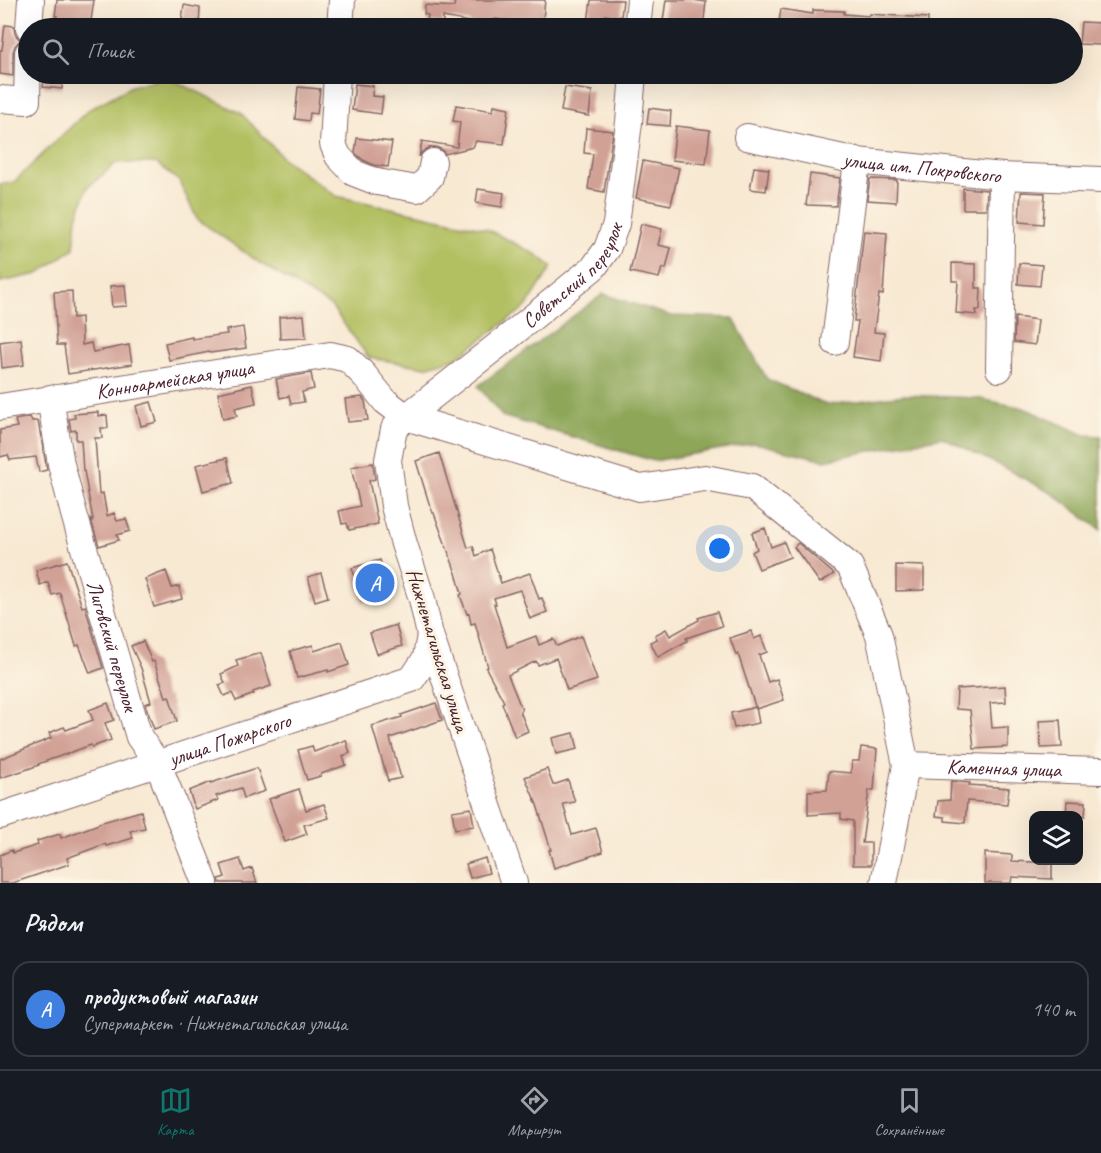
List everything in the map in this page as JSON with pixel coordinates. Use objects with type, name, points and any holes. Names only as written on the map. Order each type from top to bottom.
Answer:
[{"type":"street","points":[[29,18],[30,0]]},
{"type":"street","points":[[341,18],[342,0]]},
{"type":"street","points":[[638,18],[640,0]]},
{"type":"street","points":[[0,99],[27,102],[27,84]]},
{"type":"street","points":[[337,84],[333,144],[338,156],[354,173],[377,182],[417,189],[430,177],[432,162]]},
{"type":"street","name":"Советский переулок","points":[[406,417],[594,267],[607,249],[616,224],[632,84]]},
{"type":"street","name":"улица им. Покровского","points":[[747,137],[857,161],[1002,176],[1101,180]]},
{"type":"street","points":[[835,342],[857,161]]},
{"type":"street","points":[[999,369],[1002,176]]},
{"type":"street","name":"Конноармейская улица","points":[[0,407],[330,355],[348,359],[385,401],[406,417]]},
{"type":"street","name":"Лиговский переулок","points":[[50,398],[61,464],[74,514],[139,737],[158,764],[205,883]]},
{"type":"street","points":[[406,417],[640,488],[705,478],[752,488],[850,566],[879,635],[906,765],[884,883]]},
{"type":"street","name":"Нижнетагильская улица","points":[[406,417],[394,429],[388,460],[394,506],[422,599],[430,635],[514,883]]},
{"type":"street","name":"улица Пожарского","points":[[0,816],[412,678],[426,658],[430,635]]},
{"type":"street","name":"Каменная улица","points":[[906,765],[1101,771]]},
{"type":"green space","points":[[181,84],[241,113],[284,159],[336,196],[487,229],[537,255],[552,267],[526,307],[456,358],[425,367],[369,358],[331,306],[260,263],[197,219],[179,181],[156,163],[116,163],[87,188],[77,218],[74,248],[38,274],[0,282],[0,184],[14,182],[88,110],[132,86]]},
{"type":"green space","points":[[603,294],[671,316],[733,318],[767,379],[827,405],[904,395],[976,398],[1024,408],[1085,435],[1101,436],[1101,530],[1053,494],[942,437],[825,460],[755,443],[654,461],[502,416],[478,386]]},
{"type":"building","points":[[57,0],[94,0],[91,18],[57,18],[55,16]]},
{"type":"building","points":[[455,0],[545,0],[543,18],[428,18],[428,15],[424,14],[425,5],[454,7]]},
{"type":"building","points":[[591,0],[623,0],[621,17],[605,15],[605,18],[589,18]]},
{"type":"building","points":[[666,0],[706,2],[704,18],[663,18]]},
{"type":"building","points":[[184,5],[200,8],[200,18],[182,18]]},
{"type":"building","points":[[781,9],[813,14],[813,10],[844,11],[844,14],[928,18],[780,18]]},
{"type":"building","points":[[1083,22],[1101,23],[1101,45],[1083,44]]},
{"type":"building","points":[[5,25],[14,26],[18,42],[13,52],[13,76],[0,74],[0,50],[2,50]]},
{"type":"building","points":[[43,84],[62,84],[62,89],[43,87]]},
{"type":"building","points":[[355,84],[373,86],[372,96],[383,97],[381,114],[352,110]]},
{"type":"building","points":[[298,87],[320,89],[317,114],[310,113],[309,121],[295,119]]},
{"type":"building","points":[[565,87],[592,91],[589,116],[561,111]]},
{"type":"building","points":[[456,105],[493,111],[494,105],[509,108],[504,144],[476,141],[473,147],[445,154],[436,147],[429,148],[419,157],[422,141],[457,147],[460,122],[453,121]]},
{"type":"building","points":[[649,108],[671,111],[670,126],[647,124]]},
{"type":"building","points":[[676,126],[710,130],[706,164],[672,160]]},
{"type":"building","points":[[586,128],[613,131],[604,192],[588,189],[593,154],[584,153]]},
{"type":"building","points":[[357,138],[392,142],[388,167],[374,165],[355,153]]},
{"type":"building","points":[[643,161],[679,168],[671,205],[636,198]]},
{"type":"building","points":[[754,167],[769,169],[766,191],[750,189]]},
{"type":"building","points":[[810,174],[840,178],[836,206],[806,205]]},
{"type":"building","points":[[870,179],[897,180],[896,202],[867,200]]},
{"type":"building","points":[[963,188],[987,190],[986,209],[963,209]]},
{"type":"building","points":[[478,189],[504,193],[502,207],[476,203]]},
{"type":"building","points":[[1021,192],[1045,193],[1043,224],[1019,222]]},
{"type":"building","points":[[641,224],[662,229],[658,245],[671,248],[666,269],[662,268],[659,278],[630,272]]},
{"type":"building","points":[[864,231],[887,233],[883,295],[879,294],[874,332],[884,333],[881,361],[853,357],[858,321],[854,321]]},
{"type":"building","points":[[952,263],[976,264],[976,288],[981,288],[980,310],[976,310],[977,315],[956,313],[958,281],[952,281]]},
{"type":"building","points":[[1019,263],[1042,265],[1040,286],[1018,284]]},
{"type":"building","points":[[125,285],[127,306],[112,307],[110,286]]},
{"type":"building","points":[[72,291],[73,318],[81,317],[82,345],[91,343],[93,352],[129,345],[132,364],[68,374],[64,345],[57,345],[54,292]]},
{"type":"building","points":[[304,315],[306,338],[280,339],[279,317]]},
{"type":"building","points":[[1015,317],[1038,320],[1035,345],[1014,342]]},
{"type":"building","points":[[243,327],[246,348],[169,360],[165,343],[192,337],[192,339],[227,334],[226,330]]},
{"type":"building","points":[[21,339],[24,365],[2,368],[0,342]]},
{"type":"building","points":[[311,373],[314,389],[302,392],[304,402],[291,404],[289,396],[280,398],[276,379]]},
{"type":"building","points":[[252,385],[256,403],[235,408],[237,416],[223,419],[218,393]]},
{"type":"building","points":[[362,397],[365,401],[368,420],[348,422],[345,399]]},
{"type":"building","points":[[151,402],[157,422],[141,426],[136,406]]},
{"type":"building","points":[[98,412],[98,416],[107,415],[108,428],[101,428],[102,438],[95,438],[99,494],[103,493],[107,516],[114,513],[117,521],[126,519],[130,531],[117,535],[119,540],[99,546],[91,520],[93,520],[83,471],[81,440],[76,440],[76,430],[71,431],[69,419],[75,418],[74,414]]},
{"type":"building","points":[[30,417],[32,421],[38,421],[47,470],[39,472],[36,457],[10,460],[8,455],[0,457],[0,430],[17,427],[15,420]]},
{"type":"building","points":[[439,453],[468,548],[473,546],[476,556],[490,549],[501,583],[530,573],[539,599],[542,598],[547,612],[530,619],[520,590],[494,598],[507,647],[536,636],[539,645],[553,639],[557,646],[581,636],[597,680],[567,690],[556,658],[538,665],[536,661],[508,675],[528,731],[515,737],[502,703],[504,702],[486,668],[488,667],[475,623],[471,624],[469,613],[467,614],[460,595],[462,594],[456,573],[429,503],[416,461]]},
{"type":"building","points":[[227,458],[233,483],[203,491],[196,465]]},
{"type":"building","points":[[373,463],[375,479],[369,481],[378,524],[349,530],[347,523],[342,524],[339,511],[360,506],[351,467]]},
{"type":"building","points":[[765,528],[771,547],[784,542],[790,557],[759,569],[752,552],[757,549],[752,533]]},
{"type":"building","points":[[798,543],[834,574],[820,583],[794,547]]},
{"type":"building","points":[[380,560],[390,593],[363,602],[352,568]]},
{"type":"building","points":[[67,561],[82,607],[85,606],[103,668],[90,673],[79,645],[76,646],[60,593],[52,595],[48,582],[40,585],[36,570]]},
{"type":"building","points":[[896,565],[924,566],[924,590],[896,591]]},
{"type":"building","points":[[166,571],[172,588],[179,586],[182,599],[154,607],[145,579]]},
{"type":"building","points":[[321,573],[328,597],[315,601],[308,577]]},
{"type":"building","points":[[717,612],[722,626],[686,638],[687,641],[658,657],[650,642],[657,639],[655,635],[666,629],[670,636],[699,620],[698,618]]},
{"type":"building","points":[[396,625],[402,646],[377,654],[370,633]]},
{"type":"building","points":[[751,631],[754,639],[761,636],[767,652],[759,655],[768,682],[777,679],[784,700],[756,709],[738,654],[736,655],[730,638]]},
{"type":"building","points":[[143,641],[152,662],[154,661],[166,697],[169,696],[177,721],[154,729],[145,704],[151,702],[141,668],[131,646]]},
{"type":"building","points":[[342,642],[349,665],[297,678],[290,651],[313,645],[314,651]]},
{"type":"building","points":[[261,653],[271,686],[236,701],[232,693],[224,696],[219,685],[225,683],[221,674],[238,666],[236,660]]},
{"type":"building","points":[[1005,686],[1006,702],[990,703],[992,728],[1008,727],[1008,747],[974,749],[970,710],[956,709],[957,689]]},
{"type":"building","points":[[108,703],[114,720],[105,723],[111,740],[0,778],[0,759],[51,738],[49,733],[64,727],[66,730],[93,720],[89,710]]},
{"type":"building","points":[[436,703],[442,720],[390,738],[401,778],[388,781],[372,726]]},
{"type":"building","points":[[756,707],[759,723],[734,728],[731,713]]},
{"type":"building","points":[[1060,720],[1062,747],[1041,748],[1039,721]]},
{"type":"building","points":[[574,733],[578,749],[556,754],[552,738]]},
{"type":"building","points":[[346,740],[350,753],[343,756],[346,765],[307,780],[298,750],[312,746],[314,752]]},
{"type":"building","points":[[861,747],[877,749],[874,790],[869,790],[862,843],[871,843],[871,865],[853,865],[853,821],[841,819],[841,813],[808,815],[808,791],[827,790],[829,771],[851,773],[852,761],[859,761]]},
{"type":"building","points":[[257,768],[265,791],[244,798],[241,788],[216,796],[218,800],[195,809],[189,791]]},
{"type":"building","points":[[547,769],[553,785],[568,780],[575,802],[563,804],[572,835],[596,828],[603,852],[554,868],[537,805],[525,777]]},
{"type":"building","points":[[951,781],[970,783],[969,785],[1009,788],[1007,804],[967,801],[965,823],[945,821],[945,817],[936,816],[938,801],[950,800]]},
{"type":"building","points":[[299,789],[306,810],[324,804],[329,818],[304,825],[307,834],[285,842],[269,799]]},
{"type":"building","points":[[1067,801],[1086,802],[1085,816],[1083,816],[1083,811],[1066,811]]},
{"type":"building","points":[[471,808],[474,826],[455,829],[452,811]]},
{"type":"building","points":[[141,811],[145,828],[130,831],[133,838],[106,846],[105,844],[67,858],[69,864],[13,883],[0,883],[0,855],[38,845],[37,841],[60,834],[61,838],[99,823]]},
{"type":"building","points":[[985,853],[1012,855],[1012,861],[1029,862],[1029,865],[1052,865],[1052,879],[1012,877],[1011,883],[985,883]]},
{"type":"building","points":[[485,858],[489,873],[470,878],[466,864]]},
{"type":"building","points":[[240,859],[244,871],[252,868],[257,883],[220,883],[219,879],[225,877],[221,865]]},
{"type":"place","name":"продуктовый магазин","points":[[375,583]]}]
